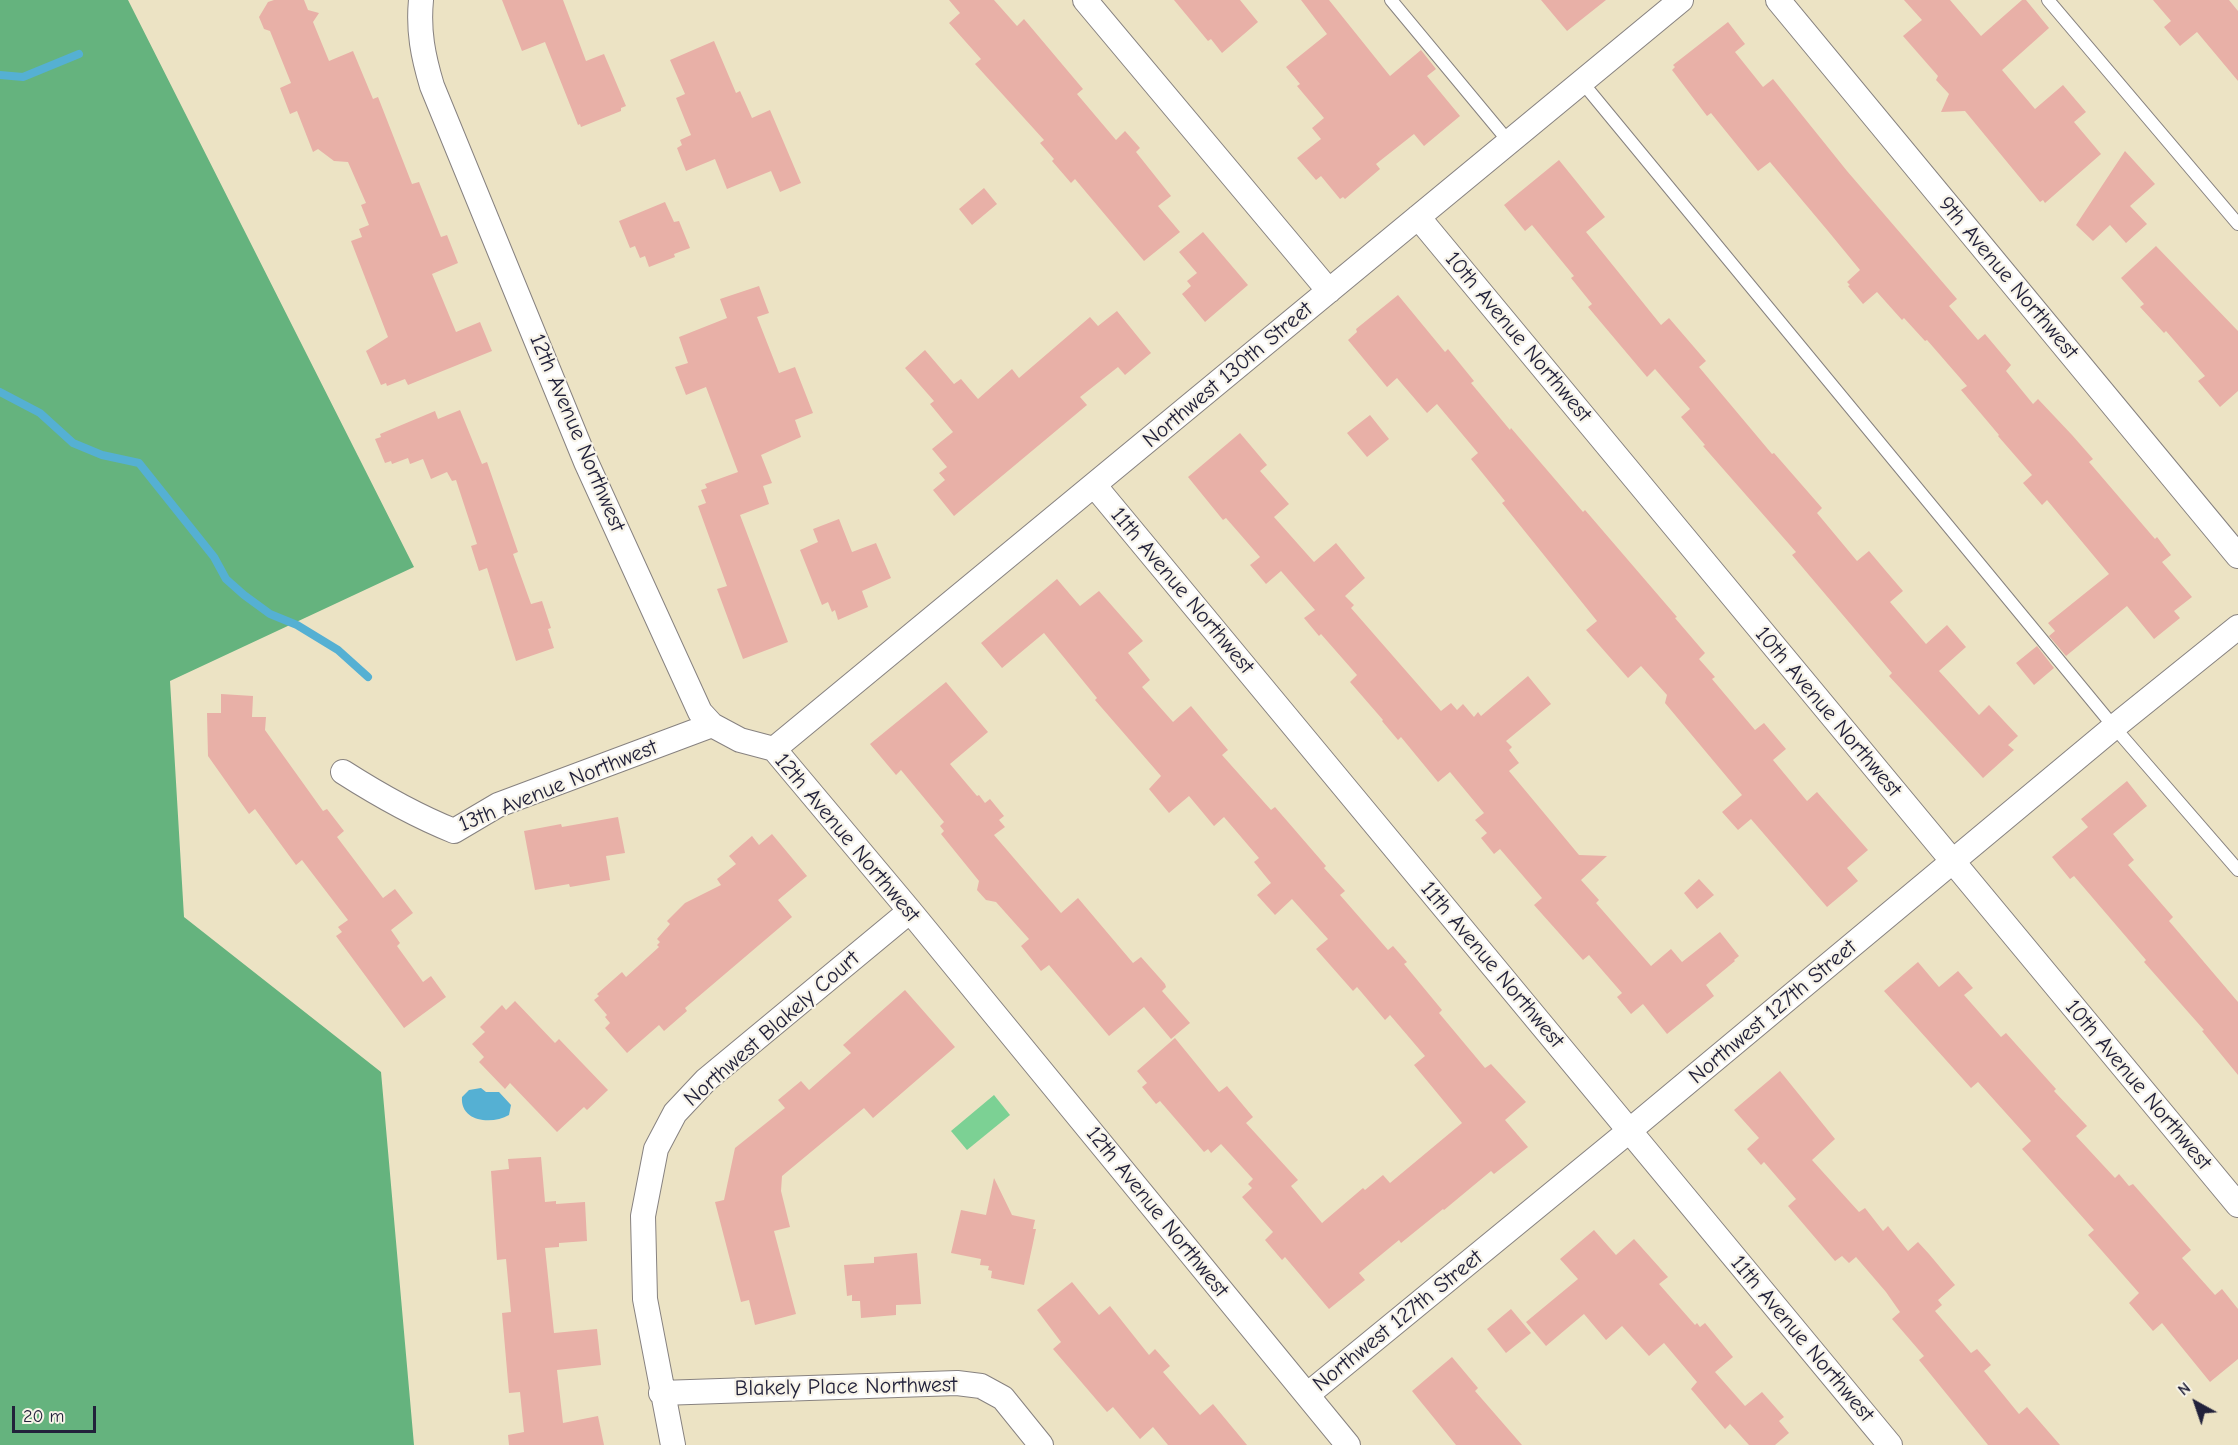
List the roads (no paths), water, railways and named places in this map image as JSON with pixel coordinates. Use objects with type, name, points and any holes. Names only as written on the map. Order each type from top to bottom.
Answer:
[{"type":"street","name":"12th Avenue Northwest","points":[[421,0],[419,22],[422,50],[436,96],[586,462],[700,712],[712,725],[740,740],[774,749],[910,911],[1348,1445]]},
{"type":"street","points":[[1084,0],[1329,291]]},
{"type":"street","name":"Northwest 130th Street","points":[[774,749],[1681,0]]},
{"type":"street","name":"9th Avenue Northwest","points":[[1778,0],[2238,556]]},
{"type":"street","name":"10th Avenue Northwest","points":[[1418,217],[2238,1205]]},
{"type":"street","name":"11th Avenue Northwest","points":[[1094,485],[1890,1445]]},
{"type":"street","name":"Northwest 127th Street","points":[[1307,1395],[2238,627]]},
{"type":"street","name":"13th Avenue Northwest","points":[[343,772],[421,818],[454,831],[498,805],[712,725]]},
{"type":"street","name":"Northwest Blakely Court","points":[[673,1445],[661,1393],[645,1299],[643,1216],[656,1149],[675,1113],[706,1080],[910,911]]},
{"type":"street","name":"Blakely Place Northwest","points":[[661,1393],[957,1383],[981,1386],[1003,1398],[1041,1445]]},
{"type":"lane","points":[[1391,0],[1509,142]]},
{"type":"lane","points":[[2049,0],[2238,224]]},
{"type":"lane","points":[[1582,82],[2114,727],[2238,870]]},
{"type":"water","points":[[481,1088],[486,1092],[499,1092],[511,1105],[509,1115],[486,1120],[478,1119],[466,1112],[462,1097],[469,1090]]},
{"type":"waterway","points":[[0,75],[23,77],[79,54]]},
{"type":"waterway","points":[[0,392],[40,413],[73,443],[102,455],[139,463],[214,557],[226,579],[270,614],[297,625],[338,650],[368,677]]}]
